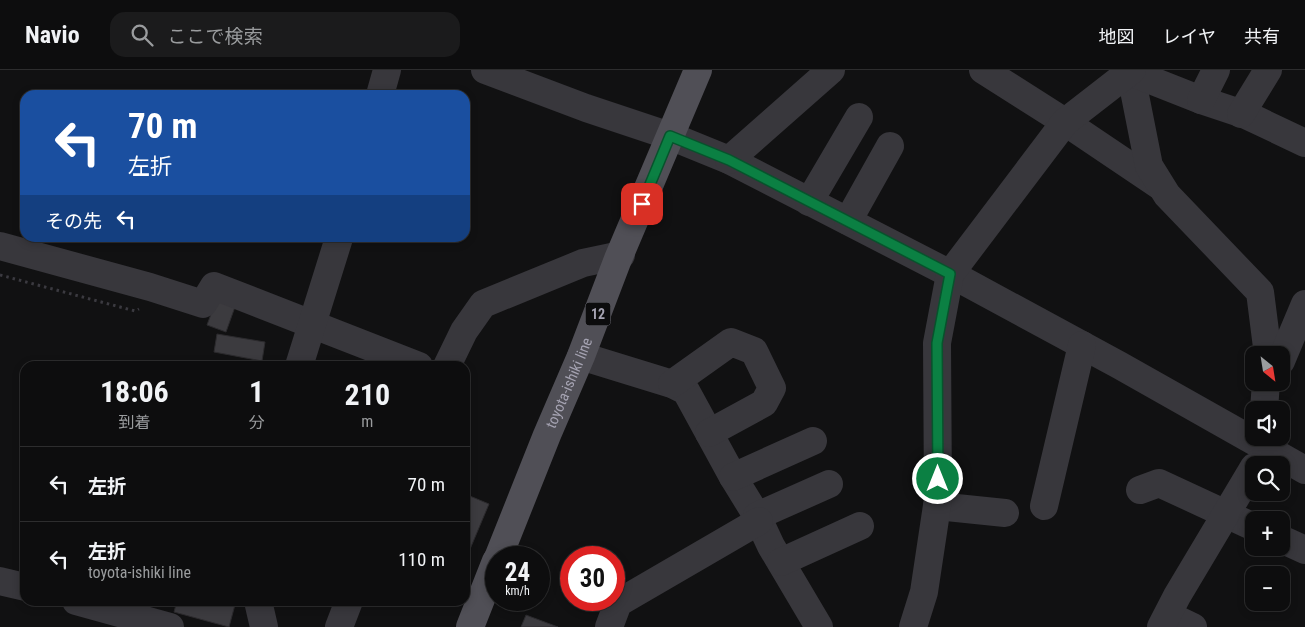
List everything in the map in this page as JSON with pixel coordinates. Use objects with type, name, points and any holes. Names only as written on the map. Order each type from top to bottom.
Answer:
[{"type":"main road","name":"toyota-ishiki line","points":[[502,546],[581,356],[620,255],[698,70]]},
{"type":"main road","name":"toyota-ishiki line","points":[[470,627],[485,589]]},
{"type":"street","points":[[381,90],[387,70]]},
{"type":"street","points":[[485,70],[586,108],[670,136],[729,160],[950,274],[1082,345],[1260,452],[1305,470]]},
{"type":"street","points":[[729,160],[831,70]]},
{"type":"street","points":[[983,70],[1162,186]]},
{"type":"street","points":[[1201,100],[1216,70]]},
{"type":"street","points":[[1241,114],[1268,70]]},
{"type":"street","points":[[913,627],[924,592],[938,499],[937,343],[950,274],[1064,122],[1131,71]]},
{"type":"street","points":[[1131,71],[1201,100],[1241,114],[1305,143]]},
{"type":"street","points":[[1131,71],[1149,166],[1167,195],[1260,292],[1267,346]]},
{"type":"street","points":[[809,202],[859,117]]},
{"type":"street","points":[[848,221],[890,146]]},
{"type":"street","points":[[301,361],[338,242]]},
{"type":"street","points":[[0,246],[150,287],[203,304],[214,286],[405,361]]},
{"type":"street","points":[[450,361],[464,332],[483,304],[583,263],[620,255]]},
{"type":"street","points":[[1287,346],[1305,304]]},
{"type":"street","points":[[672,384],[731,342],[754,351],[772,388],[764,403],[708,433]]},
{"type":"street","points":[[1044,506],[1082,345]]},
{"type":"street","points":[[581,356],[672,384],[686,391],[819,627]]},
{"type":"street","points":[[733,477],[813,441]]},
{"type":"street","points":[[1194,627],[1164,621],[1260,452]]},
{"type":"street","points":[[1140,490],[1159,483],[1245,523]]},
{"type":"street","points":[[610,627],[618,603],[758,518],[829,484]]},
{"type":"street","points":[[937,506],[1005,513]]},
{"type":"street","points":[[781,562],[860,526]]},
{"type":"street","points":[[1290,543],[1305,550]]},
{"type":"street","points":[[0,581],[20,587]]},
{"type":"street","points":[[94,606],[170,627]]},
{"type":"street","points":[[259,606],[264,627]]},
{"type":"street","points":[[339,627],[347,606]]},
{"type":"building","points":[[217,298],[236,304],[226,332],[207,325]]},
{"type":"building","points":[[217,334],[265,342],[262,361],[214,352]]},
{"type":"building","points":[[470,496],[489,504],[470,549]]},
{"type":"building","points":[[176,606],[235,606],[229,627],[174,612]]},
{"type":"building","points":[[526,615],[558,627],[521,627]]},
{"type":"route","points":[[642,204],[670,136],[729,160],[950,274],[937,343],[938,479]]}]
